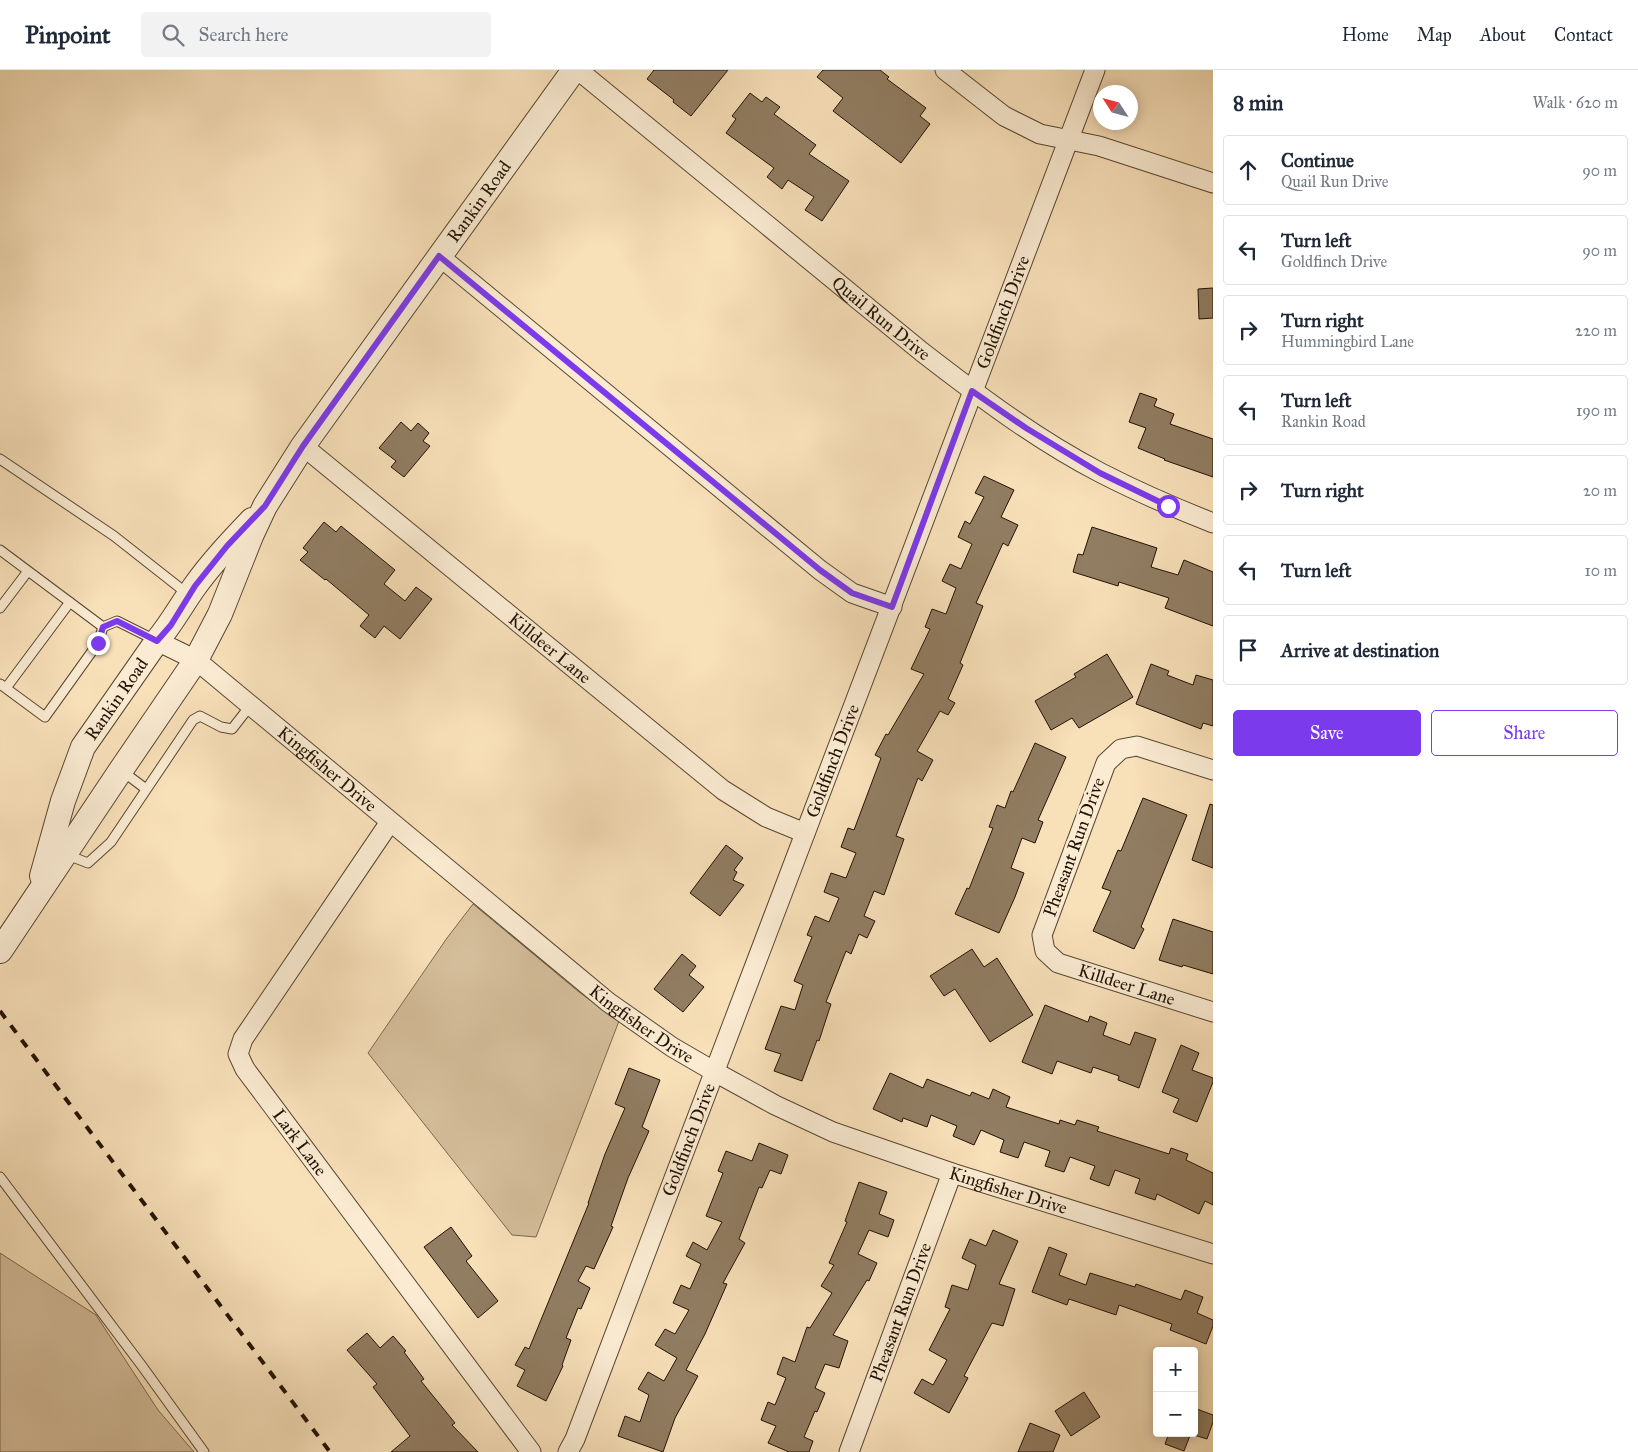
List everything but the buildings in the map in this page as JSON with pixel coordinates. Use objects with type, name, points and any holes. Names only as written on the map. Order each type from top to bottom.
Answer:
[{"type":"street","name":"Rankin Road","points":[[0,951],[196,660],[220,614],[265,506],[303,446],[574,70]]},
{"type":"street","name":"Quail Run Drive","points":[[578,70],[972,391],[1026,428],[1100,473],[1168,506],[1213,523]]},
{"type":"street","points":[[945,70],[1004,116],[1040,134],[1099,146],[1213,183]]},
{"type":"street","name":"Goldfinch Drive","points":[[568,1452],[575,1439],[715,1072],[1095,70]]},
{"type":"street","points":[[439,256],[820,570],[852,593],[892,607]]},
{"type":"street","name":"Killdeer Lane","points":[[303,446],[723,790],[766,817],[805,834]]},
{"type":"street","name":"Rankin Road","points":[[36,897],[63,801],[83,747],[157,641],[171,625],[195,586],[227,546],[265,506]]},
{"type":"street","name":"Kingfisher Drive","points":[[157,641],[196,660],[608,1002],[672,1047],[715,1072],[775,1105],[833,1132],[952,1174],[1213,1254]]},
{"type":"street","name":"Pheasant Run Drive","points":[[1045,951],[1042,935],[1106,763],[1122,749],[1137,746],[1213,770]]},
{"type":"street","name":"Lark Lane","points":[[390,822],[243,1039],[238,1054],[245,1068],[531,1452]]},
{"type":"street","name":"Killdeer Lane","points":[[1045,951],[1058,963],[1213,1012]]},
{"type":"street","name":"Pheasant Run Drive","points":[[849,1452],[952,1174]]},
{"type":"lane","points":[[0,459],[114,536],[189,595]]},
{"type":"lane","points":[[0,550],[103,627]]},
{"type":"lane","points":[[0,608],[28,571]]},
{"type":"lane","points":[[70,602],[3,686],[45,717],[98,643],[103,627],[117,621],[157,641]]},
{"type":"lane","points":[[65,854],[88,863],[110,842],[193,720],[200,716],[221,727],[232,729],[250,706]]},
{"type":"lane","points":[[121,770],[146,789]]},
{"type":"lane","points":[[0,1178],[142,1366],[204,1452]]},
{"type":"shaded area","points":[[473,904],[579,992],[619,1021],[536,1237],[512,1235],[368,1053],[447,938]]},
{"type":"shaded area","points":[[0,1253],[96,1315],[158,1410],[194,1452],[0,1452]]},
{"type":"railway","points":[[0,1011],[330,1452]]},
{"type":"route","points":[[98,643],[103,627],[117,621],[157,641],[171,625],[195,586],[227,546],[265,506],[303,446],[439,256],[820,570],[852,593],[892,607],[972,391],[1026,428],[1100,473],[1168,506]]}]
